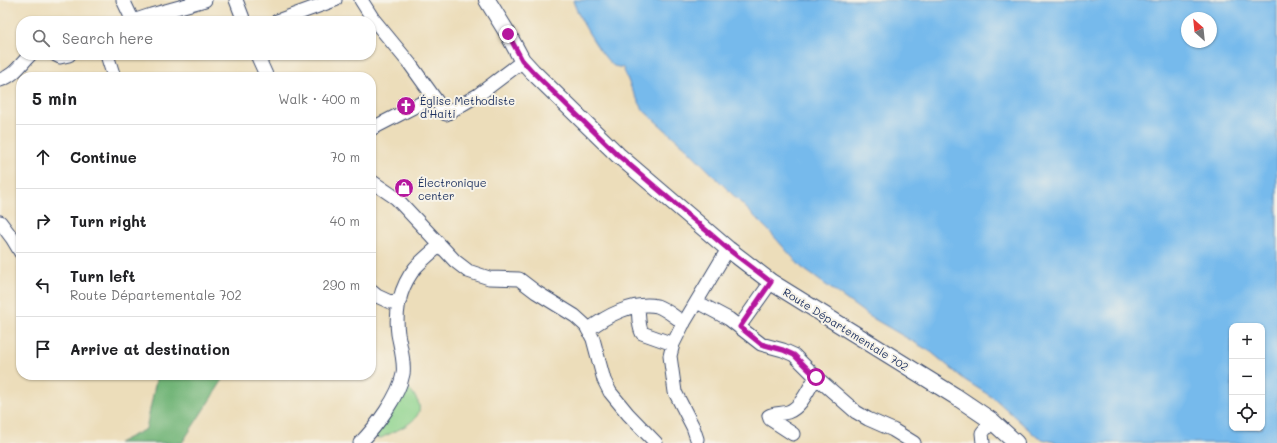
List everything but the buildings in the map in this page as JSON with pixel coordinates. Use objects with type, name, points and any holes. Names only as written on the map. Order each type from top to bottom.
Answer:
[{"type":"main road","name":"Route Départementale 702","points":[[487,0],[522,60],[533,72],[618,155],[728,249],[771,282],[955,396],[992,421],[1016,443]]},
{"type":"street","points":[[123,0],[131,16]]},
{"type":"street","points":[[148,16],[205,0]]},
{"type":"street","points":[[236,0],[242,16]]},
{"type":"street","points":[[291,16],[335,0]]},
{"type":"street","points":[[361,0],[371,16]]},
{"type":"street","points":[[376,23],[446,114],[478,95],[519,64],[522,60]]},
{"type":"street","points":[[0,80],[5,79],[17,71],[26,60]]},
{"type":"street","points":[[109,60],[112,72]]},
{"type":"street","points":[[259,60],[264,72]]},
{"type":"street","points":[[376,126],[433,97]]},
{"type":"street","points":[[376,184],[396,198],[454,261],[468,271],[489,278],[519,280],[575,316],[586,326],[593,339],[604,380],[610,392],[628,414],[656,443]]},
{"type":"street","points":[[0,222],[16,245]]},
{"type":"street","points":[[360,443],[372,430],[389,405],[404,373],[397,324],[400,300],[404,285],[416,267],[440,245]]},
{"type":"street","points":[[697,439],[675,392],[670,356],[673,344],[684,323],[728,249]]},
{"type":"street","points":[[740,327],[771,282]]},
{"type":"street","points":[[376,295],[390,302],[400,300]]},
{"type":"street","points":[[697,302],[730,319],[761,344],[783,350],[794,355],[816,377],[856,412],[893,430],[914,443]]},
{"type":"street","points":[[588,330],[599,321],[625,309],[646,305],[659,307],[684,323]]},
{"type":"street","points":[[638,306],[640,320],[639,326],[642,333],[673,344]]},
{"type":"street","points":[[793,434],[770,419],[769,416],[787,412],[798,406],[816,377]]},
{"type":"street","points":[[983,443],[982,433],[992,421]]},
{"type":"green space","points":[[156,380],[223,380],[182,443],[118,443],[146,429]]},
{"type":"green space","points":[[407,388],[412,391],[417,400],[419,407],[418,413],[408,424],[381,438],[376,438],[373,436],[404,389]]},
{"type":"water","points":[[573,0],[1277,0],[1277,443],[1058,443],[1038,438],[995,399],[965,380],[931,352],[869,316],[801,267],[770,232],[686,148],[644,111],[632,90],[623,68],[614,66],[603,54],[579,15]]},
{"type":"place","name":"Église Methodiste d'Haiti","points":[[406,106]]},
{"type":"place","name":"Électronique center","points":[[404,188]]},
{"type":"route","points":[[508,34],[522,60],[618,155],[728,249],[771,282],[740,327],[761,344],[772,346],[794,355],[816,377]]}]
